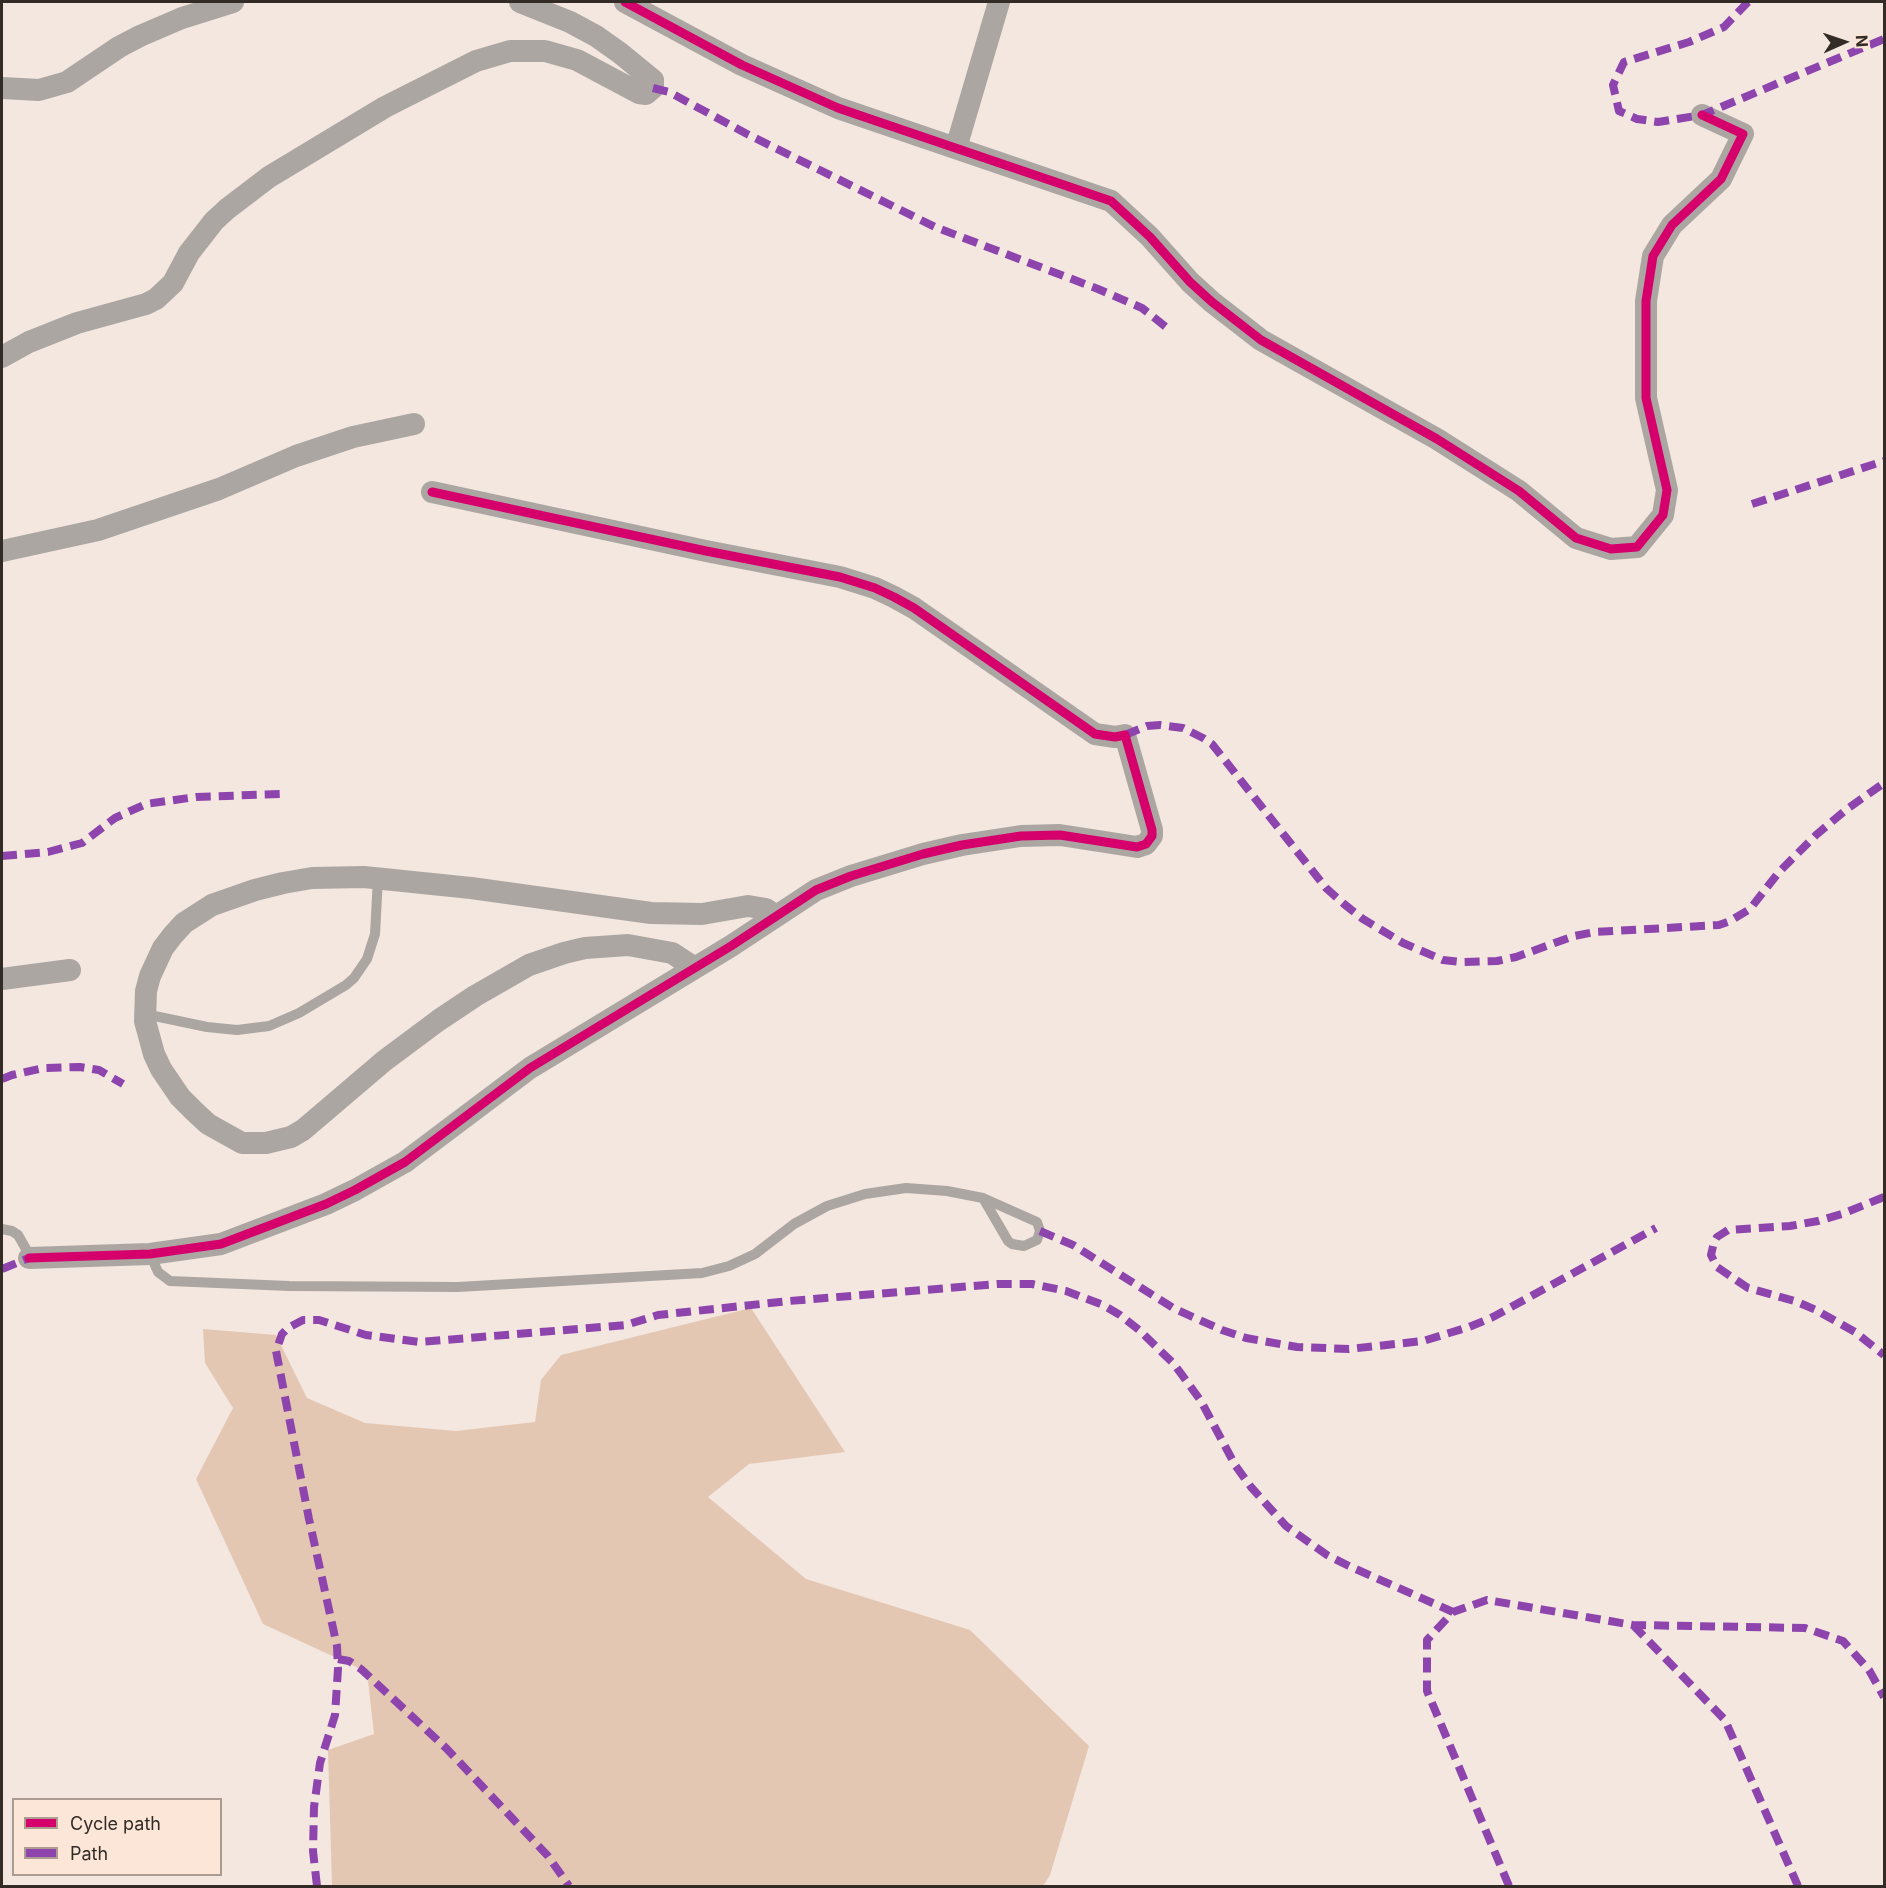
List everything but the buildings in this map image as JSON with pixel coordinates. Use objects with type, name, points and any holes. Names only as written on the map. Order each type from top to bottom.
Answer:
[{"type":"street","points":[[2,88],[39,90],[60,84],[80,75],[119,47],[140,36],[182,18],[233,2]]},
{"type":"street","points":[[2,357],[53,332],[100,316],[135,309],[156,299],[172,283],[189,253],[214,221],[252,190],[351,127],[428,84],[476,61],[510,51],[545,51],[577,60],[639,93],[646,94],[652,88],[653,80],[596,36],[561,18],[520,2]]},
{"type":"street","points":[[625,2],[694,41],[789,88],[838,108],[1110,201],[1150,237],[1190,282],[1261,340],[1437,439],[1519,491],[1576,538],[1611,549],[1637,547],[1663,515],[1667,490],[1646,398],[1646,301],[1653,256],[1672,225],[1721,179],[1743,134],[1702,115]]},
{"type":"street","points":[[956,148],[999,2]]},
{"type":"street","points":[[2,551],[98,530],[219,489],[296,456],[353,437],[414,424]]},
{"type":"street","points":[[29,1258],[150,1254],[221,1244],[327,1204],[405,1162],[530,1068],[695,968],[816,890],[851,876],[962,845],[1022,836],[1079,838],[1137,846],[1146,844],[1152,836],[1125,735],[1115,737],[1095,734],[914,608],[875,588],[840,577],[706,551],[432,492]]},
{"type":"street","points":[[695,968],[672,953],[628,945],[585,948],[546,958],[484,990],[439,1020],[393,1054],[303,1130],[291,1137],[266,1143],[242,1143],[225,1134],[208,1124],[180,1097],[154,1053],[145,1014],[146,991],[159,955],[172,935],[197,913],[227,899],[283,883],[338,876],[378,878],[471,888],[651,913],[702,914],[757,906],[776,916]]},
{"type":"street","points":[[2,980],[70,970]]},
{"type":"lane","points":[[145,1014],[214,1028],[237,1030],[269,1026],[299,1013],[346,985],[354,978],[367,959],[375,933],[378,878]]},
{"type":"lane","points":[[150,1254],[158,1272],[170,1281],[289,1286],[458,1287],[702,1273],[741,1261],[810,1215],[845,1200],[865,1194],[906,1188],[983,1198],[1037,1222],[1040,1231],[1037,1240],[1024,1246],[1008,1241],[983,1198]]},
{"type":"lane","points":[[2,1229],[12,1231],[18,1236],[29,1258]]},
{"type":"shaded area","points":[[751,1308],[845,1452],[749,1464],[708,1497],[806,1579],[970,1630],[1089,1746],[1050,1875],[1043,1886],[332,1886],[328,1750],[374,1734],[367,1672],[263,1624],[196,1479],[233,1408],[205,1363],[203,1329],[276,1335],[307,1398],[365,1423],[456,1431],[535,1422],[541,1380],[561,1355]]},
{"type":"marked path","points":[[1748,2],[1724,27],[1689,42],[1624,62],[1613,85],[1619,111],[1637,119],[1658,122],[1702,115],[1884,39]]},
{"type":"marked path","points":[[653,88],[669,92],[747,134],[935,227],[1142,308],[1171,331]]},
{"type":"marked path","points":[[1752,504],[1884,461]]},
{"type":"marked path","points":[[1125,735],[1147,726],[1160,725],[1183,728],[1212,744],[1326,888],[1344,904],[1363,919],[1403,943],[1443,960],[1461,962],[1497,961],[1516,957],[1574,936],[1595,932],[1719,925],[1730,921],[1750,909],[1779,872],[1816,835],[1847,809],[1884,783]]},
{"type":"marked path","points":[[2,856],[48,852],[82,843],[115,818],[146,804],[196,797],[280,794]]},
{"type":"marked path","points":[[2,1079],[44,1068],[80,1067],[99,1070],[123,1084]]},
{"type":"marked path","points":[[1884,1197],[1818,1221],[1790,1226],[1728,1230],[1717,1237],[1711,1255],[1717,1267],[1748,1288],[1795,1301],[1816,1310],[1855,1332],[1884,1355]]},
{"type":"marked path","points":[[1040,1231],[1073,1245],[1175,1309],[1222,1330],[1246,1338],[1297,1347],[1349,1349],[1423,1341],[1469,1327],[1491,1318],[1656,1228]]},
{"type":"marked path","points":[[2,1269],[29,1258]]},
{"type":"marked path","points":[[317,1886],[313,1851],[314,1807],[320,1763],[335,1715],[337,1646],[276,1351],[282,1334],[303,1320],[319,1320],[366,1335],[420,1342],[626,1325],[658,1315],[789,1301],[997,1284],[1032,1284],[1066,1291],[1103,1305],[1120,1315],[1174,1364],[1201,1401],[1235,1465],[1251,1487],[1286,1526],[1327,1555],[1453,1612]]},
{"type":"marked path","points":[[1509,1886],[1427,1691],[1427,1640],[1453,1612],[1487,1600],[1633,1625],[1805,1628],[1843,1641],[1869,1670],[1884,1697]]},
{"type":"marked path","points":[[1633,1625],[1725,1720],[1798,1886]]},
{"type":"marked path","points":[[338,1659],[349,1661],[361,1669],[446,1748],[548,1856],[569,1886]]},
{"type":"cycle path","points":[[625,2],[742,65],[838,108],[1111,201],[1150,237],[1190,282],[1261,340],[1437,439],[1519,491],[1576,538],[1611,549],[1637,547],[1663,515],[1667,490],[1646,398],[1646,301],[1653,256],[1672,225],[1721,179],[1743,134],[1702,115]]},
{"type":"cycle path","points":[[29,1258],[150,1254],[221,1244],[326,1204],[405,1162],[530,1068],[731,946],[816,890],[851,876],[923,854],[962,845],[1021,836],[1060,835],[1137,847],[1146,844],[1152,836],[1125,735],[1115,737],[1095,734],[914,608],[894,597],[875,588],[840,577],[706,551],[432,492]]}]
